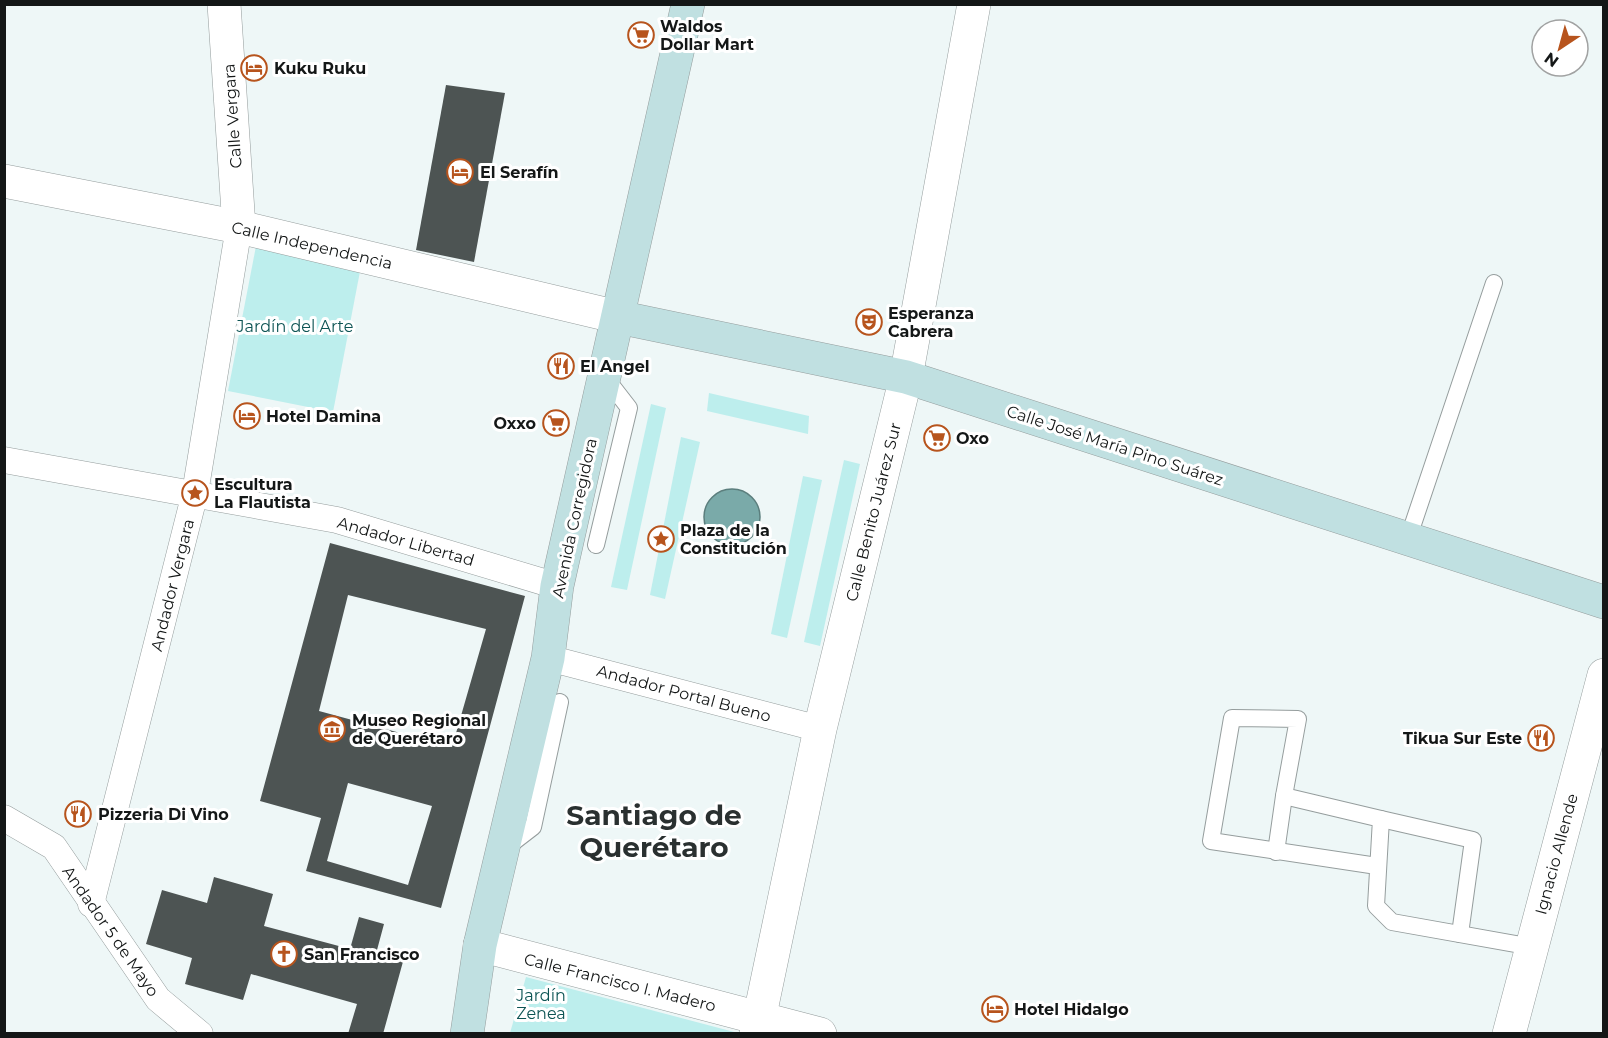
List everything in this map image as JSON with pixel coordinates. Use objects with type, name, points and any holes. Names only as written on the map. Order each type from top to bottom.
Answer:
[{"type":"main road","name":"Avenida Corregidora","points":[[467,1034],[480,945],[548,658],[557,586],[688,4]]},
{"type":"main road","name":"Calle José María Pino Suárez","points":[[618,317],[906,377],[1604,602]]},
{"type":"street","name":"Calle Vergara","points":[[224,4],[239,227]]},
{"type":"street","name":"Calle Benito Juárez Sur","points":[[758,1025],[820,729],[906,377],[974,4]]},
{"type":"street","name":"Calle Independencia","points":[[4,181],[239,227],[618,317]]},
{"type":"street","name":"Andador Vergara","points":[[91,904],[195,493],[239,227]]},
{"type":"street","name":"Andador Libertad","points":[[4,460],[337,520],[557,586]]},
{"type":"street","name":"Andador Portal Bueno","points":[[548,658],[820,729]]},
{"type":"street","name":"Ignacio Allende","points":[[1509,1034],[1604,675]]},
{"type":"street","name":"Andador 5 de Mayo","points":[[4,818],[54,847],[99,868]]},
{"type":"street","name":"Andador 5 de Mayo","points":[[54,847],[158,999],[200,1034]]},
{"type":"street","name":"Calle Francisco I. Madero","points":[[480,945],[758,1025],[820,1034]]},
{"type":"lane","points":[[1408,539],[1494,283]]},
{"type":"lane","points":[[596,545],[629,408],[605,377]]},
{"type":"lane","points":[[501,852],[533,827],[560,702]]},
{"type":"lane","points":[[1276,852],[1298,719],[1232,718],[1211,841],[1276,852],[1377,866]]},
{"type":"lane","points":[[1284,796],[1473,840],[1460,934]]},
{"type":"lane","points":[[1381,819],[1376,906],[1392,922],[1532,946]]},
{"type":"green space","name":"Jardín del Arte","points":[[257,241],[362,261],[333,412],[228,391]]},
{"type":"green space","points":[[709,393],[809,416],[808,434],[707,411]]},
{"type":"green space","points":[[651,404],[666,408],[627,590],[611,587]]},
{"type":"green space","points":[[681,437],[700,442],[665,599],[650,595]]},
{"type":"green space","points":[[844,460],[860,464],[820,646],[804,642]]},
{"type":"green space","points":[[803,476],[822,480],[787,638],[771,634]]},
{"type":"green space","name":"Jardín Zenea","points":[[526,977],[738,1033],[510,1033]]},
{"type":"shaded area","points":[[732,489],[743,491],[752,497],[758,506],[760,517],[758,528],[752,537],[743,543],[732,545],[721,543],[712,537],[706,528],[704,517],[706,506],[712,497],[721,491]]},
{"type":"building","name":"El Serafín","points":[[446,85],[505,93],[474,262],[416,250]]},
{"type":"building","name":"Museo Regional de Querétaro","points":[[330,543],[525,596],[441,908],[306,871],[321,818],[260,801]],"holes":[[[348,595],[486,629],[452,747],[319,711]],[[348,783],[432,806],[408,885],[327,861]]]},
{"type":"building","name":"San Francisco","points":[[214,877],[273,894],[264,926],[350,949],[359,917],[384,924],[377,950],[404,958],[383,1034],[348,1034],[357,1004],[251,974],[243,1000],[185,984],[192,958],[146,944],[162,890],[207,903]]},
{"type":"place","name":"Waldos Dollar Mart","points":[[641,35]]},
{"type":"place","name":"Kuku Ruku","points":[[254,68]]},
{"type":"place","name":"El Serafín","points":[[460,172]]},
{"type":"place","name":"Esperanza Cabrera","points":[[869,322]]},
{"type":"place","name":"El Angel","points":[[561,366]]},
{"type":"place","name":"Hotel Damina","points":[[247,416]]},
{"type":"place","name":"Oxxo","points":[[556,423]]},
{"type":"place","name":"Oxo","points":[[937,438]]},
{"type":"place","name":"Escultura La Flautista","points":[[195,493]]},
{"type":"place","name":"Plaza de la Constitución","points":[[661,539]]},
{"type":"place","name":"Museo Regional de Querétaro","points":[[332,729]]},
{"type":"place","name":"Tikua Sur Este","points":[[1541,738]]},
{"type":"place","name":"Pizzeria Di Vino","points":[[78,814]]},
{"type":"place","name":"San Francisco","points":[[284,954]]},
{"type":"place","name":"Hotel Hidalgo","points":[[995,1009]]},
{"type":"district","name":"Santiago de Querétaro","points":[[654,831]]}]
